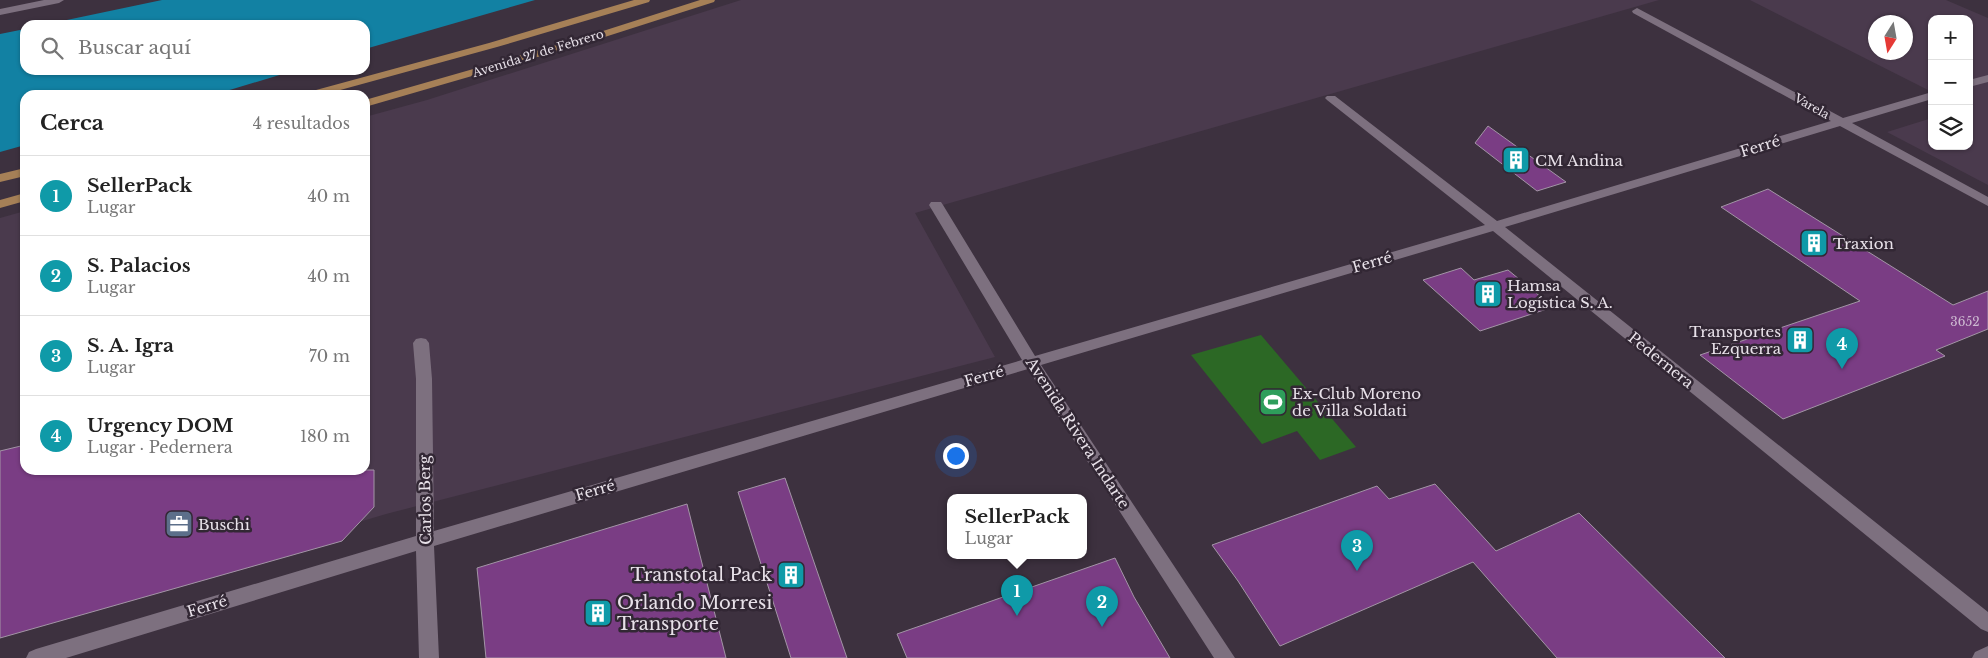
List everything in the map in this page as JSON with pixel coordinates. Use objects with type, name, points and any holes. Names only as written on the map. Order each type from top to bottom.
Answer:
[{"type":"main road","name":"Avenida 27 de Febrero","points":[[328,90],[493,45],[645,0]]},
{"type":"main road","name":"Avenida 27 de Febrero","points":[[370,103],[582,41],[710,0]]},
{"type":"main road","points":[[397,71],[411,91]]},
{"type":"main road","points":[[0,178],[20,173]]},
{"type":"main road","points":[[0,204],[20,198]]},
{"type":"street","points":[[0,12],[59,0]]},
{"type":"street","name":"Varela","points":[[1637,11],[1988,202]]},
{"type":"street","points":[[1973,83],[1988,78]]},
{"type":"street","name":"Ferré","points":[[36,658],[1928,96]]},
{"type":"street","name":"Pedernera","points":[[1331,98],[1495,226],[1988,623]]},
{"type":"street","name":"Avenida Rivera Indarte","points":[[936,205],[1031,362],[1225,658]]},
{"type":"street","name":"Carlos Berg","points":[[421,343],[424,380],[429,658]]},
{"type":"street","points":[[1982,658],[1988,655]]},
{"type":"shaded area","points":[[741,0],[1659,0],[915,213],[995,357],[386,514],[0,629],[0,218],[20,212],[20,475],[370,475],[370,116],[427,100]]},
{"type":"shaded area","points":[[1750,0],[1946,0],[1988,18],[1988,185],[1887,132],[1928,119],[1928,150],[1973,150],[1973,15],[1928,15],[1928,90],[1869,60],[1913,60],[1913,15],[1868,15],[1868,60]]},
{"type":"green space","name":"Ex-Club Moreno de Villa Soldati","points":[[1261,335],[1356,447],[1320,460],[1297,431],[1262,444],[1191,355]]},
{"type":"water","points":[[162,0],[535,0],[370,48],[370,20],[67,20]]},
{"type":"water","points":[[20,30],[20,75],[279,75],[230,90],[20,90],[20,146],[0,152],[0,34]]},
{"type":"building","name":"CM Andina","points":[[1488,126],[1566,182],[1537,191],[1475,143]]},
{"type":"building","points":[[1768,189],[1953,305],[1988,291],[1988,329],[1936,350],[1945,356],[1783,419],[1700,355],[1860,301],[1721,207]]},
{"type":"building","name":"Hamsa Logística S. A.","points":[[1461,268],[1474,280],[1508,270],[1553,307],[1480,331],[1423,280]]},
{"type":"building","name":"Buschi","points":[[20,446],[20,475],[370,475],[370,470],[374,470],[374,507],[342,541],[0,638],[0,451]]},
{"type":"building","name":"Transtotal Pack","points":[[785,478],[847,658],[791,658],[738,492]]},
{"type":"building","points":[[1435,484],[1496,551],[1579,513],[1725,658],[1557,658],[1473,562],[1280,646],[1212,545],[1377,486],[1389,499]]},
{"type":"building","name":"Orlando Morresi Transporte","points":[[687,504],[726,658],[486,658],[477,568]]},
{"type":"building","points":[[1115,558],[1134,597],[1170,658],[907,658],[897,634]]},
{"type":"place","name":"CM Andina","points":[[1516,160]]},
{"type":"place","name":"Traxion","points":[[1814,243]]},
{"type":"place","name":"Hamsa Logística S. A.","points":[[1488,294]]},
{"type":"place","name":"Transportes Ezquerra","points":[[1800,340]]},
{"type":"place","name":"Urgency DOM","points":[[1842,369]]},
{"type":"place","name":"Ex-Club Moreno de Villa Soldati","points":[[1273,402]]},
{"type":"place","name":"Buschi","points":[[179,524]]},
{"type":"place","name":"S. A. Igra","points":[[1357,571]]},
{"type":"place","name":"Transtotal Pack","points":[[791,575]]},
{"type":"place","name":"Orlando Morresi Transporte","points":[[598,613]]},
{"type":"place","name":"SellerPack","points":[[1017,616]]},
{"type":"place","name":"S. Palacios","points":[[1102,627]]}]
